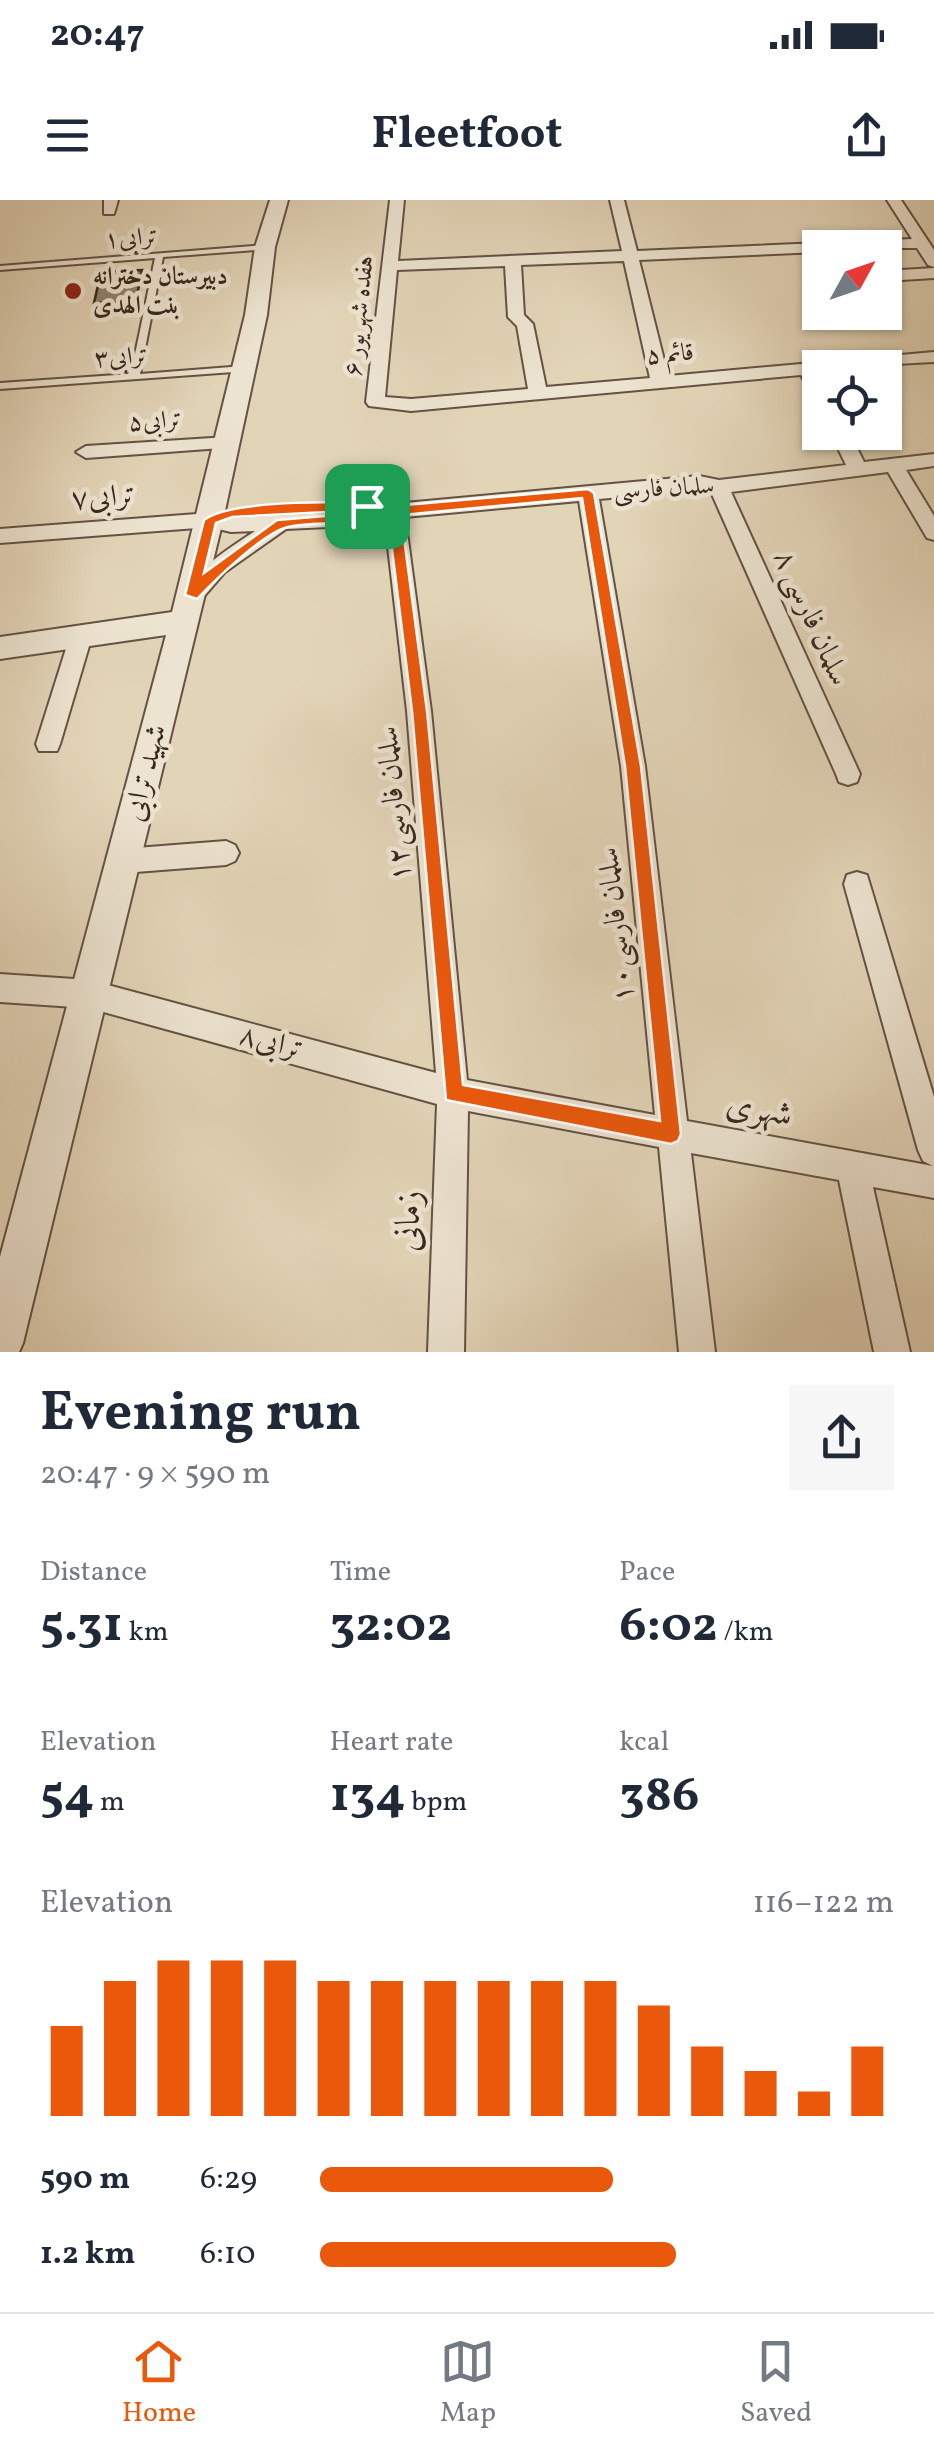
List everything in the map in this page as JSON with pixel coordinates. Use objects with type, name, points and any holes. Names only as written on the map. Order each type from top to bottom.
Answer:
[{"type":"street","name":"شهید ترابی","points":[[0,1343],[210,520],[244,369],[265,247],[279,200]]},
{"type":"street","name":"هفده شهریور ۶","points":[[396,200],[376,402],[411,405]]},
{"type":"street","points":[[617,200],[660,381]]},
{"type":"street","points":[[894,200],[912,216],[934,262]]},
{"type":"street","points":[[390,266],[922,242]]},
{"type":"street","points":[[513,261],[516,317],[525,324],[538,393]]},
{"type":"street","points":[[902,275],[934,273]]},
{"type":"street","name":"قائم ۵","points":[[902,360],[934,357]]},
{"type":"street","name":"قائم ۵","points":[[411,405],[802,368]]},
{"type":"street","name":"ترابی۵","points":[[86,452],[228,443]]},
{"type":"street","points":[[848,450],[858,470]]},
{"type":"street","name":"سلمان فارسی","points":[[210,520],[230,524],[370,518],[394,511],[700,483],[719,486],[934,460]]},
{"type":"street","points":[[893,465],[934,533]]},
{"type":"street","name":"سلمان فارسی ۸","points":[[719,486],[848,774]]},
{"type":"street","name":"سلمان فارسی۱۰","points":[[588,493],[633,766],[697,1352]]},
{"type":"street","name":"سلمان فارسی","points":[[210,520],[230,512],[367,506],[394,511]]},
{"type":"street","name":"سلمان فارسی۱۲","points":[[394,511],[419,711],[454,1093]]},
{"type":"street","name":"ترابی۷","points":[[0,536],[210,520]]},
{"type":"street","points":[[0,648],[81,636],[188,608],[218,567],[282,523]]},
{"type":"street","points":[[48,744],[81,636]]},
{"type":"street","points":[[124,860],[226,853]]},
{"type":"street","points":[[857,884],[934,1150]]},
{"type":"street","name":"ترابی۸","points":[[0,988],[90,994],[454,1093]]},
{"type":"street","name":"شهری","points":[[454,1093],[934,1182]]},
{"type":"street","name":"زمانی","points":[[446,1352],[454,1093]]},
{"type":"street","points":[[852,1166],[892,1352]]},
{"type":"lane","name":"ترابی۱","points":[[0,268],[265,247]]},
{"type":"lane","points":[[135,376],[159,257]]},
{"type":"lane","name":"ترابی۳","points":[[0,386],[244,369]]},
{"type":"building","points":[[142,270],[136,301],[94,303],[101,272]]},
{"type":"place","name":"دبیرستان دخترانه بنت الهدی","points":[[73,291]]},
{"type":"route","points":[[367,506],[230,512],[210,520],[192,595],[218,567],[282,523],[370,518],[394,511],[419,711],[454,1093],[671,1134],[633,766],[588,493],[394,511],[367,506]]}]
